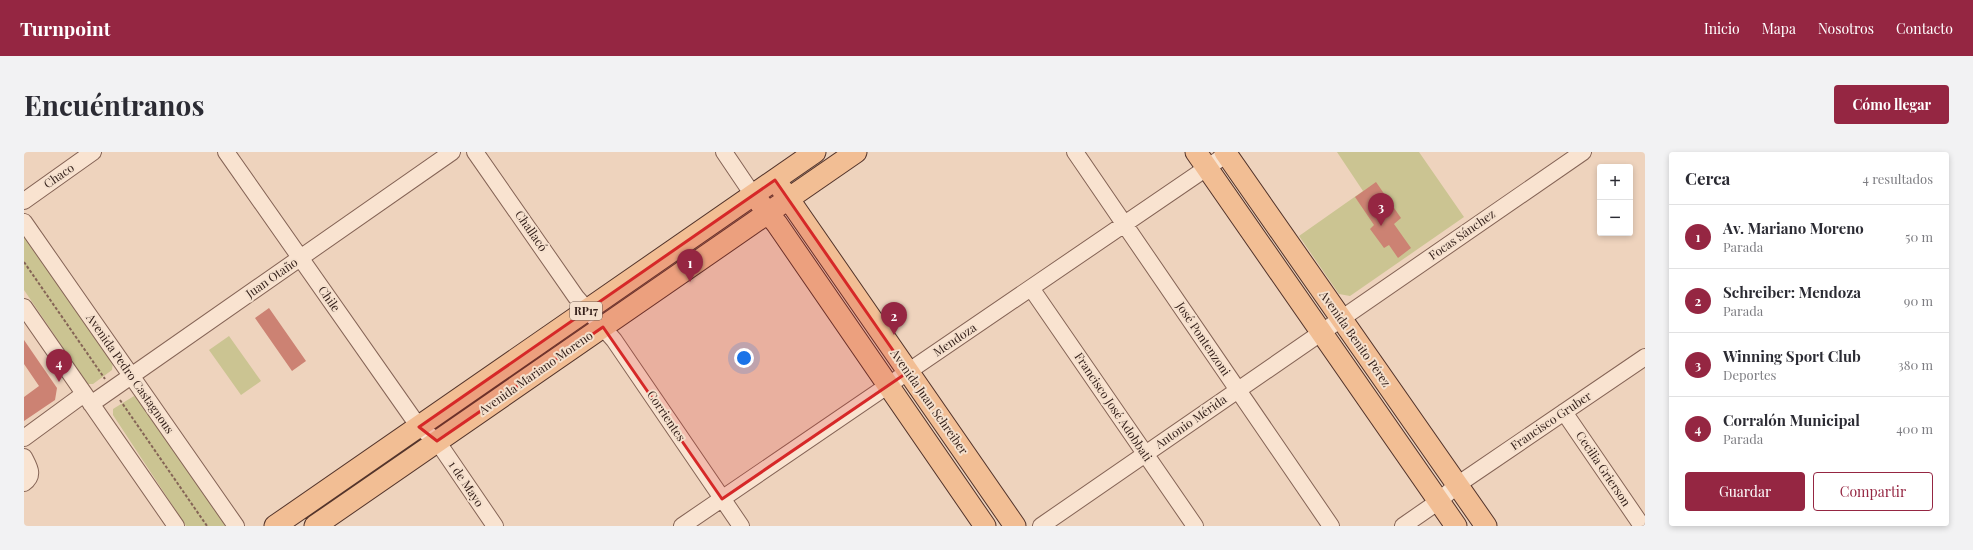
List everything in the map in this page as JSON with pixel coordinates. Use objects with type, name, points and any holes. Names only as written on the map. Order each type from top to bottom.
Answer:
[{"type":"main road","name":"Avenida Mariano Moreno","points":[[275,526],[815,152]]},
{"type":"main road","name":"Avenida Mariano Moreno","points":[[315,526],[856,152]]},
{"type":"main road","name":"Avenida Benito Pérez","points":[[1227,153],[1486,526]]},
{"type":"main road","name":"Avenida Benito Pérez","points":[[1201,160],[1456,526]]},
{"type":"main road","name":"Avenida Juan Schreiber","points":[[775,180],[1015,526]]},
{"type":"main road","name":"Avenida Juan Schreiber","points":[[754,195],[985,526]]},
{"type":"street","name":"Chaco","points":[[24,201],[94,152]]},
{"type":"street","name":"Chile","points":[[226,152],[419,427],[437,442]]},
{"type":"street","name":"Juan Otaño","points":[[24,438],[88,399],[132,376],[452,152]]},
{"type":"street","name":"Challacó","points":[[475,152],[576,297],[588,310]]},
{"type":"street","points":[[724,152],[754,195]]},
{"type":"street","name":"José Pontenzoni","points":[[1075,152],[1331,526]]},
{"type":"street","name":"Focas Sánchez","points":[[1342,319],[1583,152]]},
{"type":"street","name":"Mendoza","points":[[682,526],[1124,224],[1201,160],[1227,153]]},
{"type":"street","name":"Avenida Pedro Castagnous","points":[[24,222],[236,526]]},
{"type":"street","name":"Francisco José Adobbati","points":[[1031,288],[1194,526]]},
{"type":"street","points":[[24,307],[176,526]]},
{"type":"street","name":"Corrientes","points":[[588,310],[604,327],[741,526]]},
{"type":"street","name":"Antonio Mérida","points":[[1041,526],[1342,319]]},
{"type":"street","name":"Francisco Gruber","points":[[1402,526],[1439,501],[1457,485],[1645,356]]},
{"type":"street","name":"Cecilia Grierson","points":[[1564,412],[1642,526]]},
{"type":"street","name":"1 de Mayo","points":[[437,442],[495,526]]},
{"type":"street","points":[[24,457],[31,475],[24,483]]},
{"type":"highlighted area","points":[[775,180],[908,372],[722,499],[603,327],[437,441],[419,427]]},
{"type":"shaded area","points":[[1337,152],[1419,152],[1464,217],[1350,296],[1339,294],[1299,236],[1363,191]]},
{"type":"shaded area","points":[[24,234],[113,361],[112,370],[93,384],[88,384],[85,380],[24,290]]},
{"type":"shaded area","points":[[229,336],[261,381],[241,395],[209,350]]},
{"type":"shaded area","points":[[134,396],[138,399],[227,526],[186,526],[113,415],[113,409]]},
{"type":"building","points":[[1376,182],[1401,218],[1394,224],[1411,248],[1398,258],[1389,245],[1384,248],[1370,229],[1374,225],[1355,197]]},
{"type":"building","points":[[269,308],[306,361],[292,371],[255,318]]},
{"type":"building","points":[[24,340],[57,388],[55,400],[24,421],[24,397],[39,386],[24,364]]},
{"type":"place","name":"Winning Sport Club","points":[[1381,226]]},
{"type":"place","name":"Av. Mariano Moreno","points":[[690,282]]},
{"type":"place","name":"Schreiber: Mendoza","points":[[894,335]]},
{"type":"place","name":"Corralón Municipal","points":[[59,382]]}]
